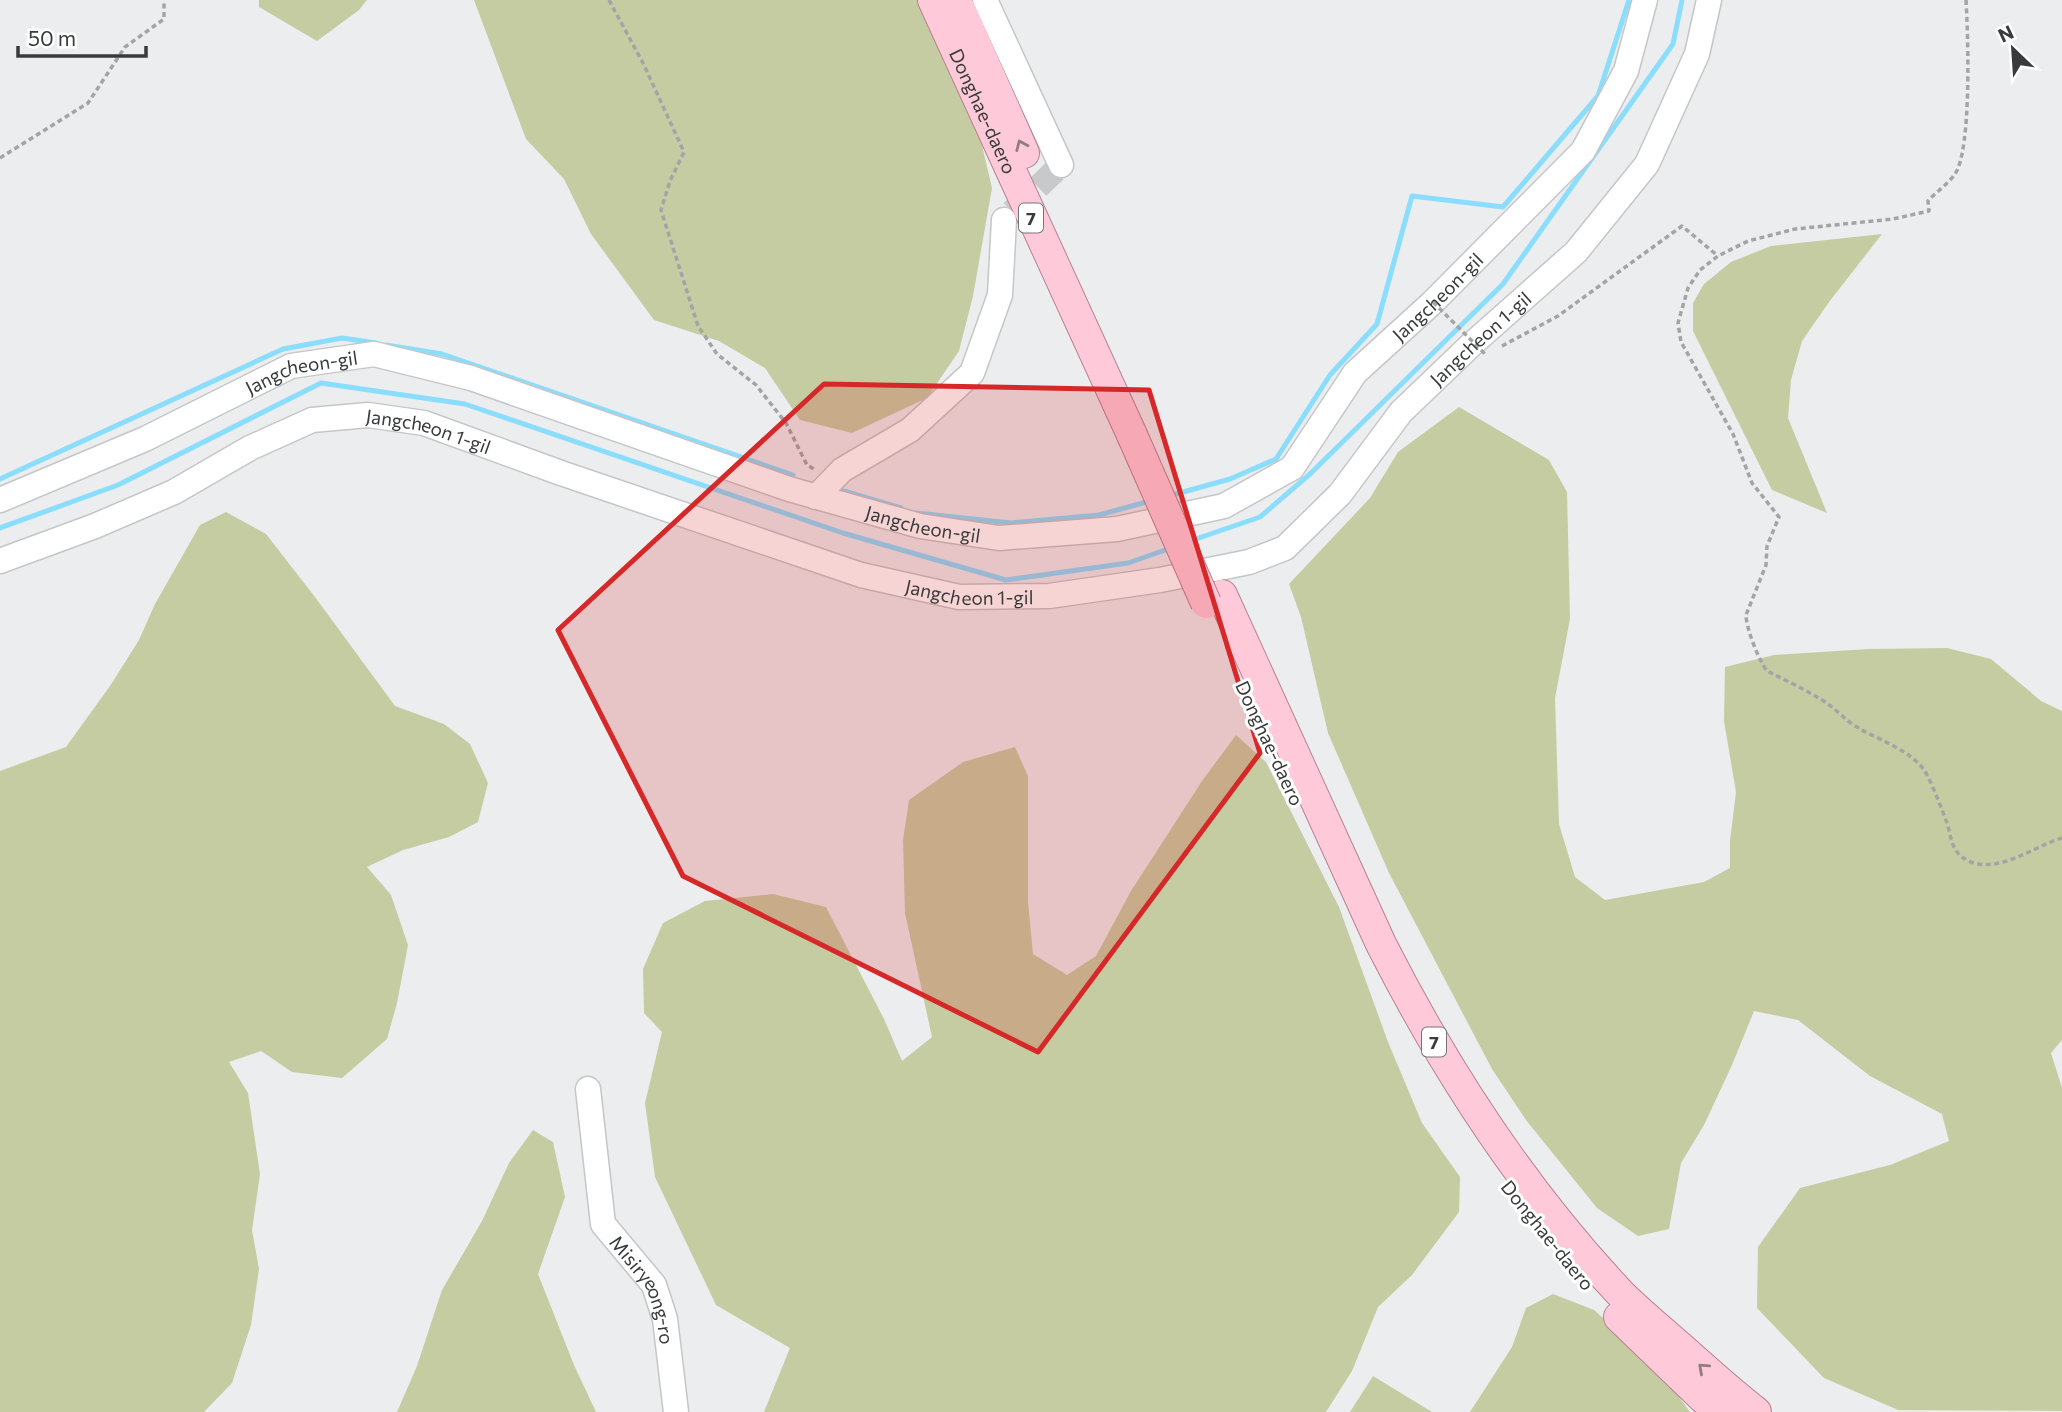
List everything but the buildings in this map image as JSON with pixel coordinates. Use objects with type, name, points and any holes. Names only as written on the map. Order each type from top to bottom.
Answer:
[{"type":"main road","name":"Donghae-daero","points":[[933,0],[1140,433]]},
{"type":"main road","name":"Donghae-daero","points":[[956,0],[1140,433],[1214,599],[1405,992],[1465,1094],[1521,1173],[1621,1293],[1737,1407],[1772,1412]]},
{"type":"street","points":[[985,0],[1062,165]]},
{"type":"street","name":"Jangcheon-gil","points":[[0,500],[145,439],[291,366],[374,354],[471,377],[816,497],[920,526],[999,538],[1117,529],[1224,506],[1292,468],[1355,373],[1433,302],[1583,151],[1626,71],[1645,0]]},
{"type":"street","name":"Jangcheon 1-gil","points":[[0,561],[95,526],[174,492],[250,448],[312,420],[368,415],[424,423],[561,473],[861,575],[959,597],[1049,596],[1160,580],[1249,562],[1285,548],[1340,494],[1401,412],[1471,345],[1576,252],[1647,164],[1697,54],[1709,0]]},
{"type":"street","points":[[816,497],[842,470],[911,430],[972,373],[1000,295],[1004,220]]},
{"type":"street","name":"Misiryeong-ro","points":[[589,1089],[603,1224],[654,1285],[665,1319],[676,1412]]},
{"type":"path","points":[[0,158],[88,103],[125,47],[164,19],[164,0]]},
{"type":"path","points":[[609,0],[684,152],[670,181],[661,210],[698,326],[718,354],[756,385],[786,423],[807,465],[834,478]]},
{"type":"path","points":[[1966,0],[1969,50],[1962,155],[1956,174],[1928,201],[1929,211],[1893,219],[1795,229],[1748,241],[1718,256],[1700,270],[1688,288],[1678,323],[1681,342],[1733,434],[1752,483],[1779,517],[1767,545],[1766,565],[1746,615],[1746,624],[1762,665],[1767,671],[1827,704],[1854,726],[1890,744],[1918,763],[1926,771],[1939,802],[1947,824],[1949,841],[1962,856],[1972,862],[1993,863],[2008,860],[2062,838]]},
{"type":"path","points":[[1433,302],[1485,354],[1558,316],[1682,226],[1718,256]]},
{"type":"highlighted area","points":[[824,384],[1149,390],[1260,753],[1038,1052],[683,876],[558,630]]},
{"type":"green space","points":[[259,0],[367,0],[359,10],[317,41],[259,7]]},
{"type":"green space","points":[[474,0],[920,0],[977,124],[992,188],[973,296],[959,351],[927,398],[852,433],[800,420],[765,368],[719,341],[654,320],[591,234],[564,179],[526,139]]},
{"type":"green space","points":[[1882,234],[1802,341],[1791,380],[1788,418],[1827,513],[1772,490],[1693,331],[1693,303],[1704,284],[1731,262],[1771,246]]},
{"type":"green space","points":[[1459,407],[1549,460],[1567,492],[1570,619],[1555,698],[1559,824],[1575,877],[1605,900],[1704,882],[1730,868],[1730,841],[1736,792],[1724,721],[1725,667],[1774,655],[1869,649],[1947,648],[1991,659],[2041,701],[2062,711],[2062,1040],[2051,1053],[2062,1088],[2062,1411],[1898,1410],[1824,1378],[1757,1308],[1758,1247],[1800,1188],[1890,1165],[1949,1141],[1942,1114],[1870,1076],[1798,1020],[1754,1011],[1704,1125],[1681,1163],[1669,1229],[1638,1236],[1597,1208],[1526,1120],[1492,1069],[1389,873],[1328,733],[1301,617],[1289,584],[1370,498],[1398,452]]},
{"type":"green space","points":[[226,512],[266,534],[395,706],[444,724],[470,744],[488,783],[478,822],[449,837],[403,850],[367,867],[391,895],[408,945],[387,1039],[342,1078],[292,1072],[261,1051],[229,1062],[248,1093],[260,1174],[252,1230],[259,1269],[251,1325],[232,1383],[204,1412],[0,1412],[0,771],[66,747],[139,640],[155,604],[200,525]]},
{"type":"green space","points":[[1236,735],[1266,762],[1339,907],[1388,1042],[1422,1123],[1460,1177],[1459,1212],[1412,1275],[1378,1307],[1352,1371],[1326,1412],[764,1412],[790,1348],[716,1305],[655,1177],[645,1103],[662,1032],[644,1013],[643,969],[663,923],[705,901],[773,894],[826,907],[884,1019],[902,1061],[932,1037],[905,913],[903,840],[909,800],[963,762],[1015,747],[1028,776],[1028,902],[1033,954],[1067,975],[1096,956],[1131,891],[1202,781]]},
{"type":"green space","points":[[533,1130],[553,1142],[565,1197],[538,1274],[596,1412],[397,1412],[417,1366],[442,1290],[482,1221],[509,1163]]},
{"type":"green space","points":[[1553,1294],[1594,1310],[1656,1365],[1690,1412],[1470,1412],[1512,1347],[1526,1308]]},
{"type":"green space","points":[[1373,1376],[1432,1412],[1350,1412]]},
{"type":"waterway","points":[[1169,496],[1230,479],[1276,459],[1330,375],[1377,324],[1412,196],[1503,207],[1598,96],[1629,0]]},
{"type":"waterway","points":[[1190,541],[1260,517],[1310,474],[1503,284],[1673,44],[1682,0]]},
{"type":"waterway","points":[[0,479],[283,349],[342,338],[376,343]]},
{"type":"waterway","points":[[386,345],[442,354],[793,475]]},
{"type":"waterway","points":[[0,528],[118,485],[321,383],[465,404],[843,533],[1006,580],[1128,563],[1171,548]]},
{"type":"waterway","points":[[844,491],[901,508]]},
{"type":"waterway","points":[[917,513],[1011,523],[1099,515],[1150,501]]},
{"type":"tunnel","points":[[1012,212],[1061,165]]}]
